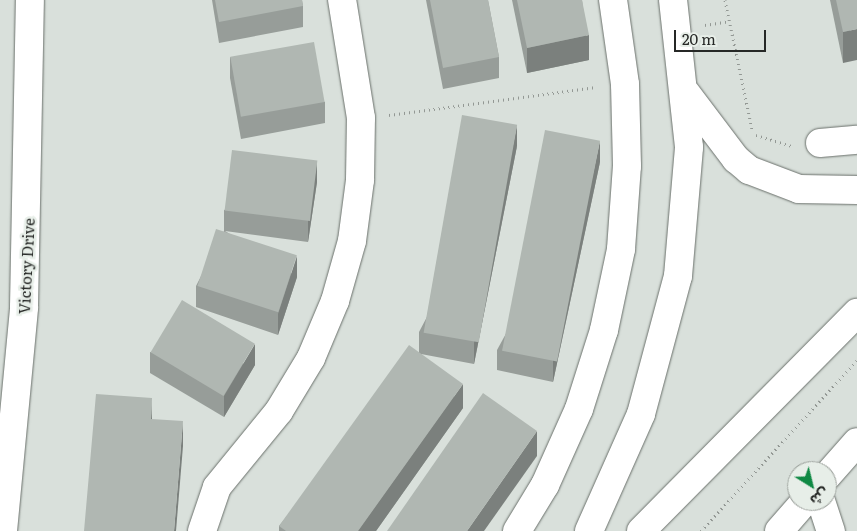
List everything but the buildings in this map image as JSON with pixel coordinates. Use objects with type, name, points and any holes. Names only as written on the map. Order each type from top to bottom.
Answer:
[{"type":"street","name":"Victory Drive","points":[[3,531],[4,470],[29,203],[30,0]]},
{"type":"street","points":[[202,531],[217,487],[279,411],[311,358],[335,301],[357,206],[361,118],[342,0]]},
{"type":"street","points":[[517,531],[545,485],[579,409],[604,330],[621,249],[628,166],[625,84],[613,0]]},
{"type":"street","points":[[589,531],[642,414],[663,346],[686,205],[686,93],[673,0]]},
{"type":"street","points":[[686,93],[736,159],[782,185],[857,190]]},
{"type":"street","points":[[820,143],[857,140]]},
{"type":"street","points":[[641,531],[857,313]]},
{"type":"street","points":[[837,465],[857,442]]},
{"type":"street","points":[[779,531],[796,511]]},
{"type":"street","points":[[824,511],[831,531]]},
{"type":"path","points":[[725,0],[753,134],[736,159]]},
{"type":"path","points":[[361,118],[625,84]]},
{"type":"path","points":[[701,531],[857,360]]}]
